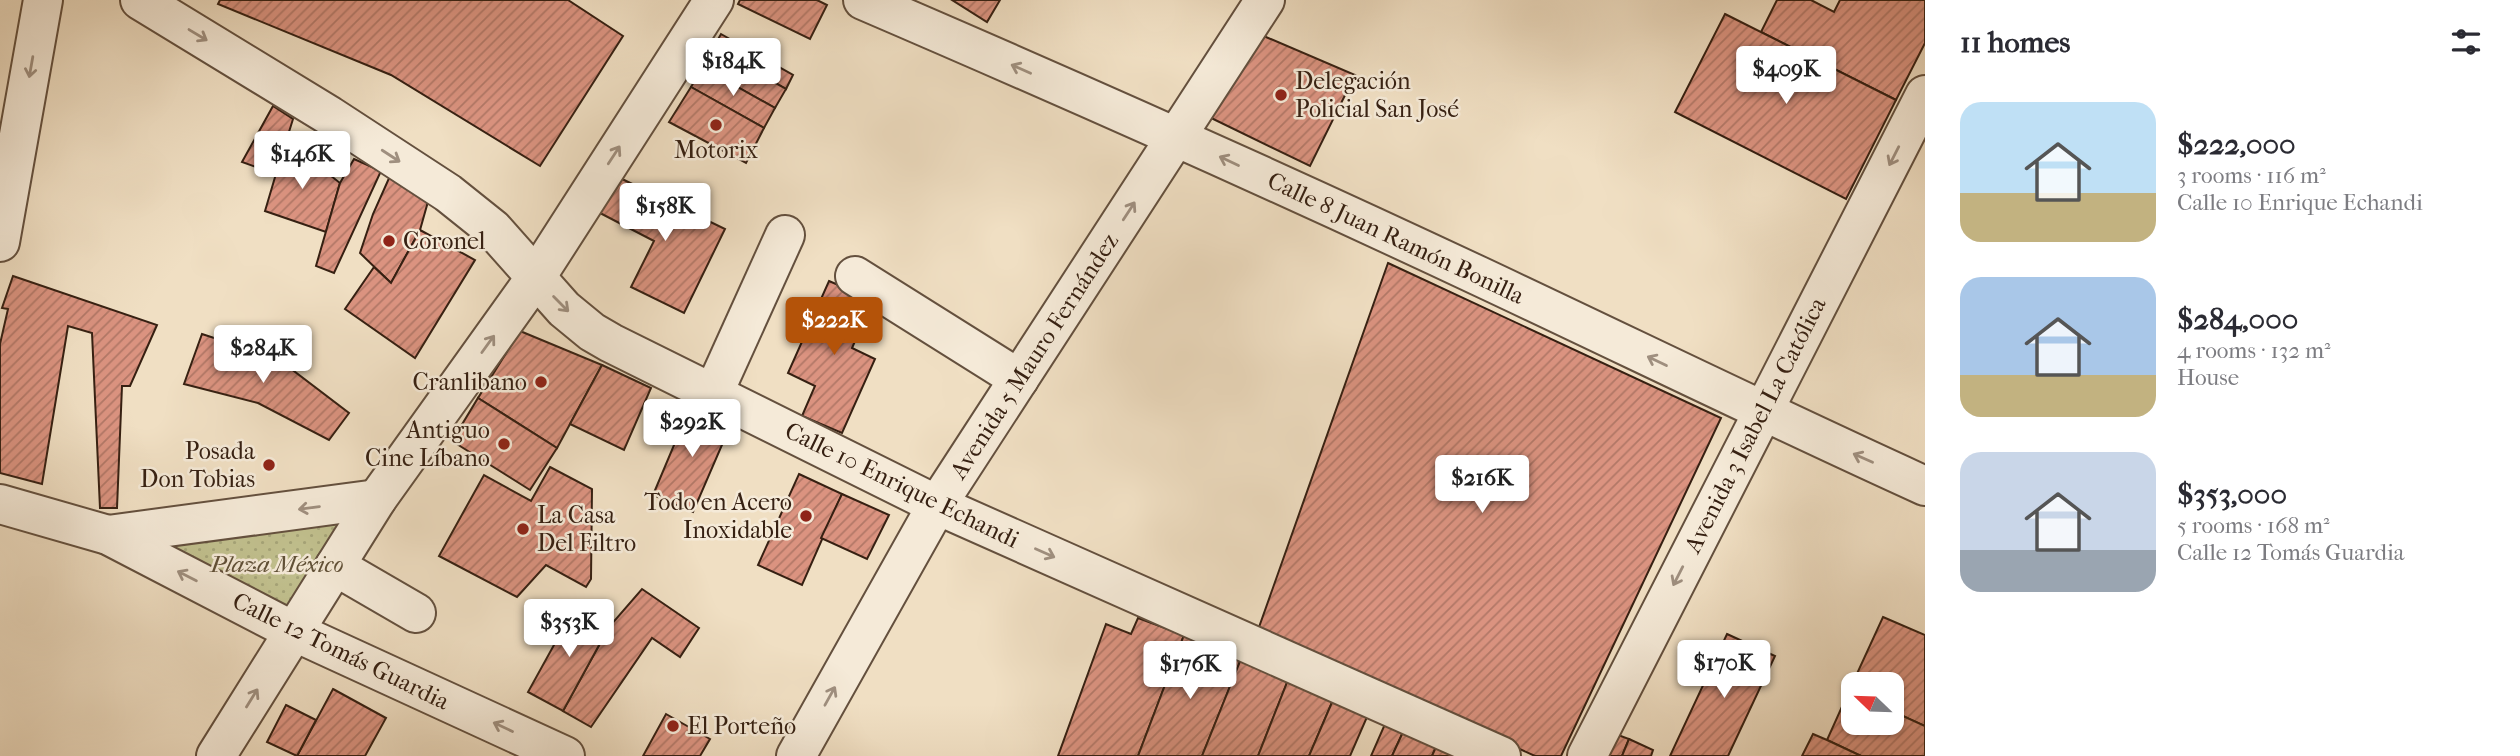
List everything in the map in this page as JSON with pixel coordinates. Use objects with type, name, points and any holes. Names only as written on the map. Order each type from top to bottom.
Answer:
[{"type":"street","points":[[0,242],[6,179],[43,0]]},
{"type":"street","name":"Calle 10 Enrique Echandi","points":[[140,0],[330,116],[448,193],[493,229],[564,309],[592,331],[937,505],[1501,756]]},
{"type":"street","points":[[216,756],[377,499],[536,277],[715,0]]},
{"type":"street","name":"Avenida 5 Mauro Fernández","points":[[796,756],[937,505],[1265,0]]},
{"type":"street","name":"Calle 8 Juan Ramón Bonilla","points":[[885,4],[1479,276],[1761,412],[1925,486]]},
{"type":"street","name":"Avenida 3 Isabel La Católica","points":[[1587,756],[1925,95]]},
{"type":"street","points":[[713,394],[785,235]]},
{"type":"street","points":[[855,276],[1019,379]]},
{"type":"street","points":[[108,535],[377,499]]},
{"type":"street","name":"Calle 12 Tomás Guardia","points":[[0,504],[108,535],[295,632],[565,756]]},
{"type":"street","points":[[335,566],[416,613]]},
{"type":"green space","name":"Plaza México","points":[[377,499],[295,632],[108,535]]},
{"type":"building","points":[[220,0],[568,0],[623,36],[540,166],[391,75],[218,4]]},
{"type":"building","points":[[740,0],[817,0],[827,5],[810,39],[738,4]]},
{"type":"building","points":[[952,0],[1000,0],[987,22]]},
{"type":"building","points":[[1777,0],[1811,0],[1834,12],[1840,0],[1925,0],[1925,43],[1896,100],[1761,32]]},
{"type":"building","points":[[1725,14],[1896,100],[1846,199],[1675,112]]},
{"type":"building","points":[[721,34],[793,75],[786,89],[713,48]]},
{"type":"building","name":"Delegación Policial San José","points":[[1259,34],[1355,75],[1310,166],[1203,114]]},
{"type":"building","points":[[713,48],[786,89],[775,108],[702,67]]},
{"type":"building","points":[[702,67],[775,108],[764,128],[691,87]]},
{"type":"building","name":"Motorix","points":[[691,87],[764,128],[746,163],[669,122]]},
{"type":"building","points":[[273,106],[293,119],[276,174],[242,162]]},
{"type":"building","points":[[286,140],[340,183],[326,232],[265,211]]},
{"type":"building","points":[[354,159],[381,171],[334,273],[316,266],[340,183]]},
{"type":"building","name":"Coronel","points":[[390,176],[429,198],[420,230],[391,283],[360,253]]},
{"type":"building","points":[[620,178],[725,229],[684,313],[631,287],[654,241],[600,213]]},
{"type":"building","points":[[420,230],[475,260],[415,358],[345,309],[374,267],[391,283]]},
{"type":"building","points":[[1388,263],[1721,418],[1561,756],[1535,756],[1258,630]]},
{"type":"building","points":[[13,276],[157,325],[130,386],[122,386],[117,508],[100,508],[92,333],[68,326],[42,484],[0,473],[0,344],[8,309],[2,308]]},
{"type":"building","points":[[829,281],[873,300],[852,348],[875,359],[842,433],[802,416],[815,386],[788,373]]},
{"type":"building","name":"Cranlibano","points":[[520,331],[602,365],[557,448],[478,398]]},
{"type":"building","points":[[202,334],[278,359],[349,413],[329,440],[258,403],[184,384]]},
{"type":"building","name":"La Casa Del Filtro","points":[[602,365],[651,388],[624,450],[570,424]]},
{"type":"building","name":"Antiguo Cine Líbano","points":[[478,398],[557,448],[530,490],[452,441]]},
{"type":"building","points":[[690,407],[731,424],[693,512],[653,495]]},
{"type":"building","name":"La Casa Del Filtro","points":[[550,467],[592,489],[591,579],[586,587],[546,565],[517,597],[439,556],[484,475],[531,501]]},
{"type":"building","name":"Todo en Acero Inoxidable","points":[[799,474],[842,494],[802,585],[758,565]]},
{"type":"building","points":[[842,494],[889,515],[867,559],[821,538]]},
{"type":"building","points":[[642,589],[699,628],[680,657],[652,638],[591,727],[563,711],[609,627]]},
{"type":"building","points":[[575,607],[609,627],[563,711],[528,692]]},
{"type":"building","points":[[1883,617],[1925,635],[1925,726],[1904,716],[1904,672],[1858,672]]},
{"type":"building","points":[[1138,618],[1184,635],[1138,756],[1058,756],[1106,624],[1131,634]]},
{"type":"building","points":[[1727,634],[1775,656],[1728,756],[1670,756]]},
{"type":"building","points":[[1184,635],[1241,659],[1202,756],[1138,756]]},
{"type":"building","points":[[1241,659],[1288,680],[1258,756],[1202,756]]},
{"type":"building","points":[[1288,680],[1333,700],[1309,756],[1258,756]]},
{"type":"building","points":[[333,689],[386,718],[365,756],[297,756]]},
{"type":"building","points":[[1333,700],[1367,717],[1350,756],[1309,756]]},
{"type":"building","points":[[286,705],[316,720],[297,756],[267,742]]},
{"type":"building","points":[[1841,709],[1841,735],[1904,735],[1904,716],[1925,726],[1925,756],[1861,756],[1827,740]]},
{"type":"building","name":"El Porteño","points":[[666,714],[710,739],[700,756],[643,756]]},
{"type":"building","points":[[1385,724],[1403,732],[1392,756],[1371,756]]},
{"type":"building","points":[[1403,732],[1436,747],[1432,756],[1392,756]]},
{"type":"building","points":[[1610,732],[1629,739],[1622,756],[1599,756]]},
{"type":"building","points":[[1813,734],[1827,740],[1861,756],[1802,756]]},
{"type":"building","points":[[1629,739],[1653,750],[1651,756],[1622,756]]},
{"type":"building","points":[[1436,747],[1458,756],[1432,756]]},
{"type":"place","name":"Delegación Policial San José","points":[[1281,95]]},
{"type":"place","name":"Motorix","points":[[716,125]]},
{"type":"place","name":"Coronel","points":[[389,241]]},
{"type":"place","name":"Cranlibano","points":[[541,382]]},
{"type":"place","name":"Antiguo Cine Líbano","points":[[504,444]]},
{"type":"place","name":"Posada Don Tobias","points":[[269,465]]},
{"type":"place","name":"Todo en Acero Inoxidable","points":[[806,516]]},
{"type":"place","name":"La Casa Del Filtro","points":[[523,529]]},
{"type":"place","name":"El Porteño","points":[[673,726]]}]
